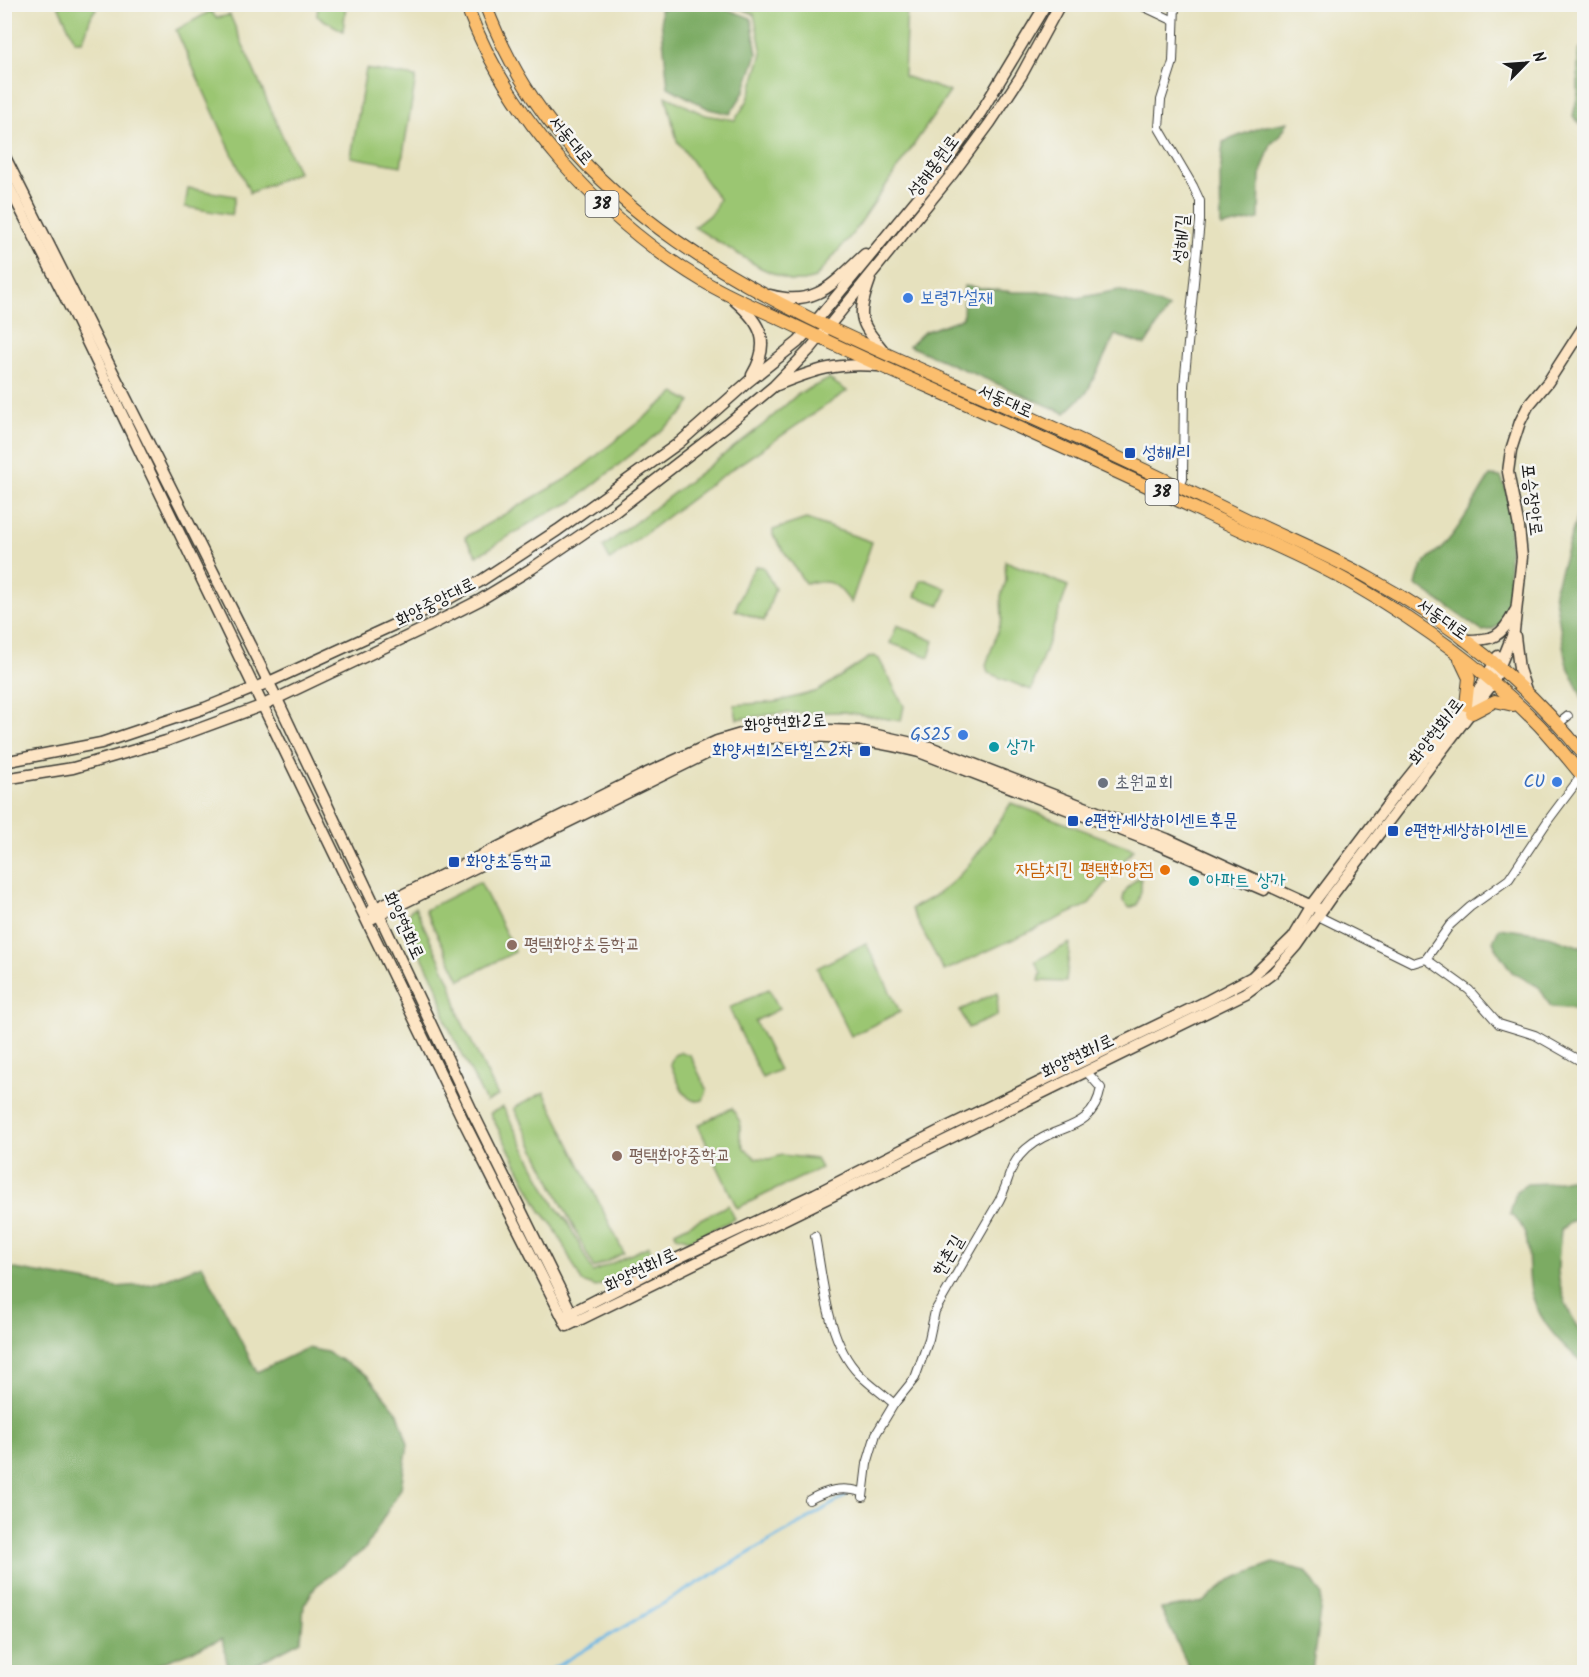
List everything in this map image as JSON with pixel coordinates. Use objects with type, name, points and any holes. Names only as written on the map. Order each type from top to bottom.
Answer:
[{"type":"main road","name":"서동대로","points":[[466,4],[482,42],[521,109],[587,189],[623,225],[678,266],[728,295],[879,366],[1139,481],[1331,572],[1390,606],[1457,652],[1520,708],[1560,748],[1583,777]]},
{"type":"main road","name":"서동대로","points":[[485,4],[511,64],[540,110],[611,190],[658,230],[758,291],[822,324],[1180,486],[1367,577],[1422,609],[1497,666],[1529,696],[1563,720],[1584,755]]},
{"type":"main road","name":"성해홍원로","points":[[813,335],[822,324]]},
{"type":"main road","points":[[1457,652],[1470,678],[1469,709],[1498,700],[1520,708]]},
{"type":"street","name":"성해홍원로","points":[[822,324],[941,170],[981,112],[1046,4]]},
{"type":"street","name":"성해홍원로","points":[[822,324],[881,264],[939,192],[990,123],[1021,76],[1060,4]]},
{"type":"street","points":[[1138,4],[1174,21]]},
{"type":"street","name":"성해1길","points":[[1174,4],[1173,62],[1161,100],[1159,128],[1194,186],[1200,201],[1184,385],[1183,479],[1180,486]]},
{"type":"street","name":"화양현화로","points":[[4,155],[277,699],[569,1320]]},
{"type":"street","points":[[4,177],[463,1120],[569,1320]]},
{"type":"street","points":[[758,291],[776,297],[796,298],[818,294],[826,290],[898,223]]},
{"type":"street","points":[[873,272],[860,313],[867,330],[886,354]]},
{"type":"street","points":[[728,295],[750,314],[762,335],[762,354],[749,381]]},
{"type":"street","name":"포승장안로","points":[[1516,613],[1522,557],[1519,527],[1508,472],[1511,450],[1528,406],[1564,359],[1584,326]]},
{"type":"street","name":"화양중앙대로","points":[[4,762],[101,743],[205,708],[253,689],[437,605],[479,582],[558,530],[679,443],[749,381],[798,342],[813,335]]},
{"type":"street","name":"화양중앙대로","points":[[4,779],[73,768],[166,741],[261,706],[427,627],[531,569],[674,467],[774,386],[813,335]]},
{"type":"street","points":[[774,386],[828,367],[848,364],[879,366]]},
{"type":"street","points":[[1464,640],[1495,637],[1506,628],[1516,613]]},
{"type":"street","points":[[1516,613],[1514,631],[1518,669],[1529,696]]},
{"type":"street","points":[[1497,666],[1516,613]]},
{"type":"street","points":[[1497,666],[1514,631]]},
{"type":"street","name":"화양현화1로","points":[[569,1320],[674,1260],[815,1194],[1251,977],[1293,937],[1315,911],[1490,681],[1497,666]]},
{"type":"street","name":"화양현화2로","points":[[366,917],[624,784],[715,742],[744,733],[799,729],[859,731],[930,747],[1167,839],[1315,911]]},
{"type":"street","points":[[1315,911],[1413,963],[1426,959],[1450,925],[1470,907],[1509,879],[1549,819],[1583,777]]},
{"type":"street","name":"화양현화1로","points":[[569,1320],[1246,993],[1273,973],[1296,946],[1315,911]]},
{"type":"street","points":[[1426,959],[1469,990],[1499,1024],[1535,1035],[1584,1063]]},
{"type":"street","name":"한촌길","points":[[809,1500],[823,1492],[839,1488],[862,1495],[876,1434],[894,1404],[915,1378],[929,1339],[935,1311],[999,1201],[1014,1162],[1028,1147],[1052,1132],[1073,1126],[1087,1117],[1099,1100],[1101,1088],[1086,1071]]},
{"type":"street","points":[[815,1236],[830,1317],[843,1352],[858,1374],[894,1404]]},
{"type":"green space","points":[[729,4],[907,5],[904,76],[950,92],[854,232],[815,278],[791,281],[761,268],[694,227],[713,212],[719,199],[677,141],[666,96],[705,115],[735,120],[748,100],[762,53],[754,14]]},
{"type":"green space","points":[[58,5],[95,5],[96,9],[82,41],[75,41]]},
{"type":"green space","points":[[318,5],[346,5],[343,31],[317,16]]},
{"type":"green space","points":[[715,5],[751,18],[757,54],[744,92],[730,114],[709,109],[668,87],[660,9]]},
{"type":"green space","points":[[211,11],[216,18],[230,15],[298,172],[250,193],[176,30]]},
{"type":"green space","points":[[1584,43],[1584,128],[1573,116],[1578,94],[1578,53]]},
{"type":"green space","points":[[366,69],[416,77],[401,166],[351,157]]},
{"type":"green space","points":[[1288,122],[1280,136],[1271,144],[1260,176],[1259,219],[1221,227],[1220,176],[1223,142],[1261,127]]},
{"type":"green space","points":[[188,188],[235,196],[232,215],[185,207]]},
{"type":"green space","points":[[964,286],[1014,292],[1049,292],[1078,298],[1119,290],[1169,308],[1145,345],[1115,335],[1087,392],[1065,413],[909,346],[924,332],[963,318]]},
{"type":"green space","points":[[829,379],[847,391],[715,481],[610,560],[603,547],[764,424],[798,394]]},
{"type":"green space","points":[[675,393],[691,402],[682,414],[572,502],[540,517],[477,556],[465,537],[571,476]]},
{"type":"green space","points":[[1490,476],[1501,477],[1510,511],[1510,596],[1508,610],[1502,622],[1493,629],[1482,631],[1416,585],[1425,562],[1451,537]]},
{"type":"green space","points":[[1584,498],[1583,700],[1566,662],[1554,592]]},
{"type":"green space","points":[[806,519],[872,542],[851,603],[837,586],[821,581],[805,583],[773,535],[773,530]]},
{"type":"green space","points":[[1005,561],[1068,586],[1031,690],[988,673],[986,665],[1002,619],[1001,596],[1006,581]]},
{"type":"green space","points":[[756,566],[763,567],[775,589],[764,621],[735,610],[748,578]]},
{"type":"green space","points":[[921,580],[947,589],[940,605],[915,596]]},
{"type":"green space","points":[[897,625],[934,641],[929,657],[890,643]]},
{"type":"green space","points":[[874,656],[879,659],[904,706],[901,721],[844,712],[784,713],[737,719],[734,705],[776,702],[818,691]]},
{"type":"green space","points":[[1011,803],[1134,849],[1088,905],[944,971],[911,909],[936,895],[959,876],[978,853]]},
{"type":"green space","points":[[1138,878],[1141,879],[1141,891],[1137,905],[1130,908],[1123,901],[1124,894]]},
{"type":"green space","points":[[480,882],[515,952],[460,980],[425,910]]},
{"type":"green space","points":[[415,907],[451,984],[460,1018],[498,1096],[486,1102],[446,1022],[439,991],[406,924],[410,911]]},
{"type":"green space","points":[[1499,928],[1543,934],[1584,948],[1584,1004],[1581,1009],[1551,1007],[1539,987],[1512,972],[1493,941]]},
{"type":"green space","points":[[866,943],[900,1012],[851,1036],[817,968]]},
{"type":"green space","points":[[1070,943],[1066,982],[1039,981],[1041,973],[1035,961]]},
{"type":"green space","points":[[769,989],[779,1009],[755,1021],[779,1070],[762,1078],[729,1008]]},
{"type":"green space","points":[[998,992],[997,1016],[968,1028],[960,1010]]},
{"type":"green space","points":[[681,1052],[690,1055],[707,1090],[703,1100],[696,1101],[686,1095],[670,1064],[674,1055]]},
{"type":"green space","points":[[544,1092],[624,1253],[594,1268],[514,1108]]},
{"type":"green space","points":[[503,1107],[593,1272],[649,1246],[645,1263],[596,1287],[582,1282],[554,1227],[541,1211],[490,1113]]},
{"type":"green space","points":[[732,1108],[740,1122],[740,1137],[744,1148],[756,1158],[769,1159],[782,1155],[816,1159],[821,1168],[737,1208],[698,1125]]},
{"type":"green space","points":[[1584,1176],[1584,1217],[1572,1221],[1561,1230],[1558,1269],[1566,1304],[1574,1322],[1584,1334],[1584,1364],[1560,1342],[1536,1306],[1530,1285],[1527,1241],[1524,1231],[1510,1214],[1516,1192],[1527,1184],[1550,1183]]},
{"type":"green space","points":[[728,1205],[735,1219],[690,1240],[676,1236],[675,1232]]},
{"type":"green space","points":[[202,1265],[257,1372],[307,1348],[327,1352],[367,1375],[398,1413],[408,1444],[401,1488],[365,1549],[316,1586],[304,1605],[301,1641],[241,1672],[229,1672],[222,1639],[139,1672],[5,1672],[4,1282],[10,1268],[117,1287],[152,1284]]},
{"type":"green space","points":[[1273,1563],[1306,1571],[1322,1595],[1312,1672],[1191,1672],[1161,1609],[1204,1602],[1230,1580]]},
{"type":"waterway","points":[[547,1672],[846,1496]]},
{"type":"place","name":"보령가설재","points":[[908,298]]},
{"type":"place","name":"성해1리","points":[[1130,453]]},
{"type":"place","name":"GS25","points":[[963,735]]},
{"type":"place","name":"상가","points":[[994,747]]},
{"type":"place","name":"화양서희스타힐스2차","points":[[865,751]]},
{"type":"place","name":"CU","points":[[1557,782]]},
{"type":"place","name":"초원교회","points":[[1103,783]]},
{"type":"place","name":"e편한세상하이센트후문","points":[[1073,821]]},
{"type":"place","name":"e편한세상하이센트","points":[[1393,831]]},
{"type":"place","name":"화양초등학교","points":[[454,862]]},
{"type":"place","name":"자담치킨 평택화양점","points":[[1165,870]]},
{"type":"place","name":"아파트 상가","points":[[1194,881]]},
{"type":"place","name":"평택화양초등학교","points":[[512,945]]},
{"type":"place","name":"평택화양중학교","points":[[617,1156]]}]
